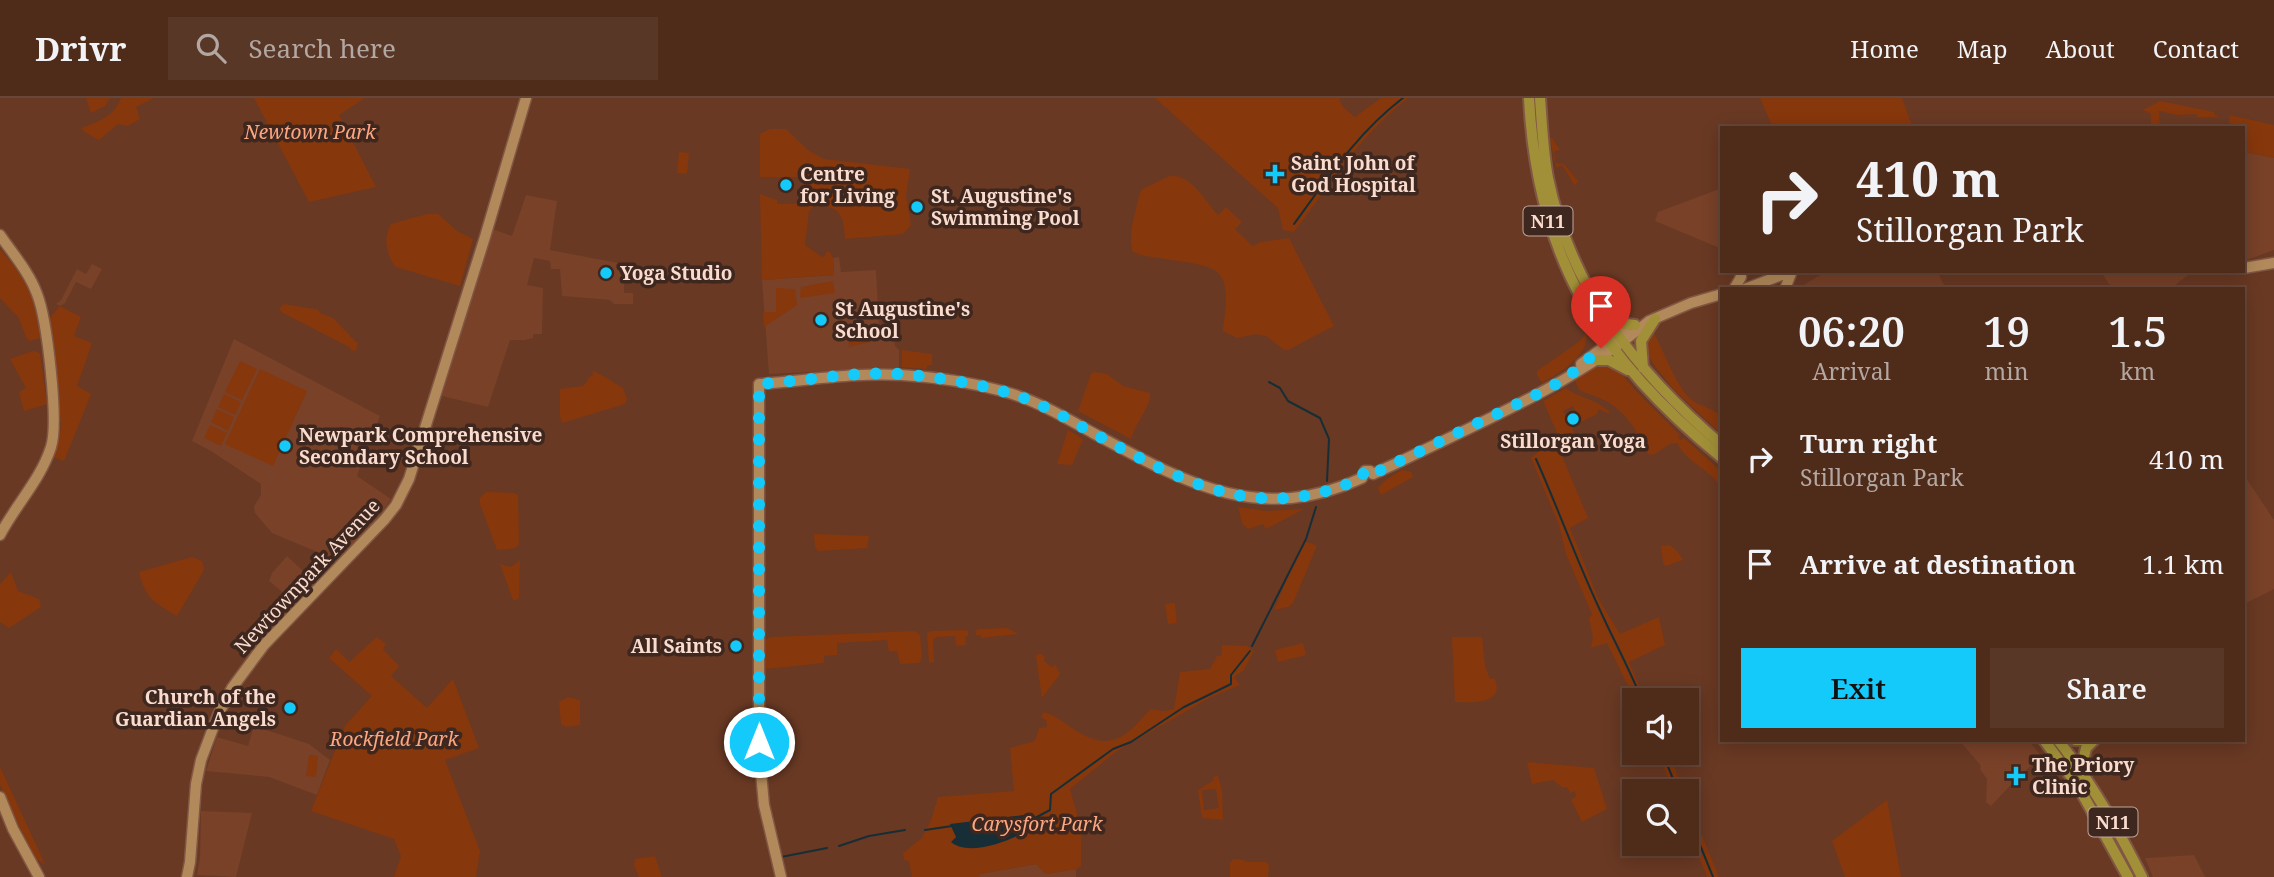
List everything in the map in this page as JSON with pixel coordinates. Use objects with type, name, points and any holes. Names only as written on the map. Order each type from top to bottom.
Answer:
[{"type":"highway","name":"N11","points":[[1529,98],[1539,190],[1557,248],[1579,294],[1671,415],[1720,456]]},
{"type":"highway","name":"N11","points":[[1540,98],[1545,154],[1558,215],[1573,259],[1615,342]]},
{"type":"highway","points":[[1601,310],[1619,323],[1635,325]]},
{"type":"highway","points":[[1597,360],[1609,360],[1638,371],[1641,341],[1652,320]]},
{"type":"highway","name":"N11","points":[[1638,371],[1720,443]]},
{"type":"highway","name":"N11","points":[[2045,742],[2078,786],[2128,877]]},
{"type":"highway","name":"N11","points":[[2060,742],[2113,821],[2142,877]]},
{"type":"highway","points":[[2081,770],[2085,748],[2092,742]]},
{"type":"main road","name":"Newtownpark Avenue","points":[[187,877],[196,784],[201,760],[218,715],[232,688],[271,638],[384,519],[396,505],[407,484],[431,414],[526,98]]},
{"type":"main road","points":[[0,235],[34,287],[45,326],[55,421],[52,445],[46,460],[0,535]]},
{"type":"main road","points":[[2245,268],[2269,264],[2274,256]]},
{"type":"main road","points":[[1750,287],[1787,273]]},
{"type":"main road","points":[[781,877],[764,805],[759,751],[759,384],[901,374],[974,384],[1034,402],[1163,470],[1214,491],[1265,499],[1284,499],[1320,494],[1362,478],[1369,482],[1373,474],[1542,392],[1597,360],[1635,325],[1691,303],[1720,296]]},
{"type":"main road","points":[[1571,374],[1587,358],[1652,320]]},
{"type":"main road","points":[[0,797],[13,829],[39,877]]},
{"type":"shaded area","points":[[2245,152],[2274,158],[2274,250],[2245,261]]},
{"type":"shaded area","points":[[1720,189],[1720,248],[1655,221],[1658,212]]},
{"type":"shaded area","points":[[526,195],[557,201],[550,250],[624,264],[624,293],[633,293],[633,304],[614,304],[610,300],[562,296],[560,269],[551,269],[550,261],[534,258],[527,285],[543,288],[542,334],[533,334],[533,338],[525,340],[510,340],[488,407],[442,396],[492,229],[512,236]]},
{"type":"shaded area","name":"St Augustine's School","points":[[839,257],[841,272],[876,270],[879,327],[894,327],[895,346],[899,350],[899,368],[769,374],[762,280],[834,275],[833,258]]},
{"type":"shaded area","points":[[92,264],[102,269],[91,289],[76,282],[65,303],[60,306],[56,304],[61,300],[77,269],[86,274]]},
{"type":"shaded area","points":[[1824,273],[1938,273],[1945,287],[1800,287]]},
{"type":"shaded area","points":[[2102,273],[2190,273],[2173,287],[2113,287]]},
{"type":"shaded area","name":"Newpark Comprehensive Secondary School","points":[[234,339],[380,416],[357,476],[391,499],[375,522],[336,560],[272,533],[255,513],[254,506],[261,495],[261,484],[192,441]]},
{"type":"shaded area","points":[[2245,476],[2274,520],[2274,589],[2245,604]]},
{"type":"shaded area","points":[[287,556],[315,582],[296,603],[269,581],[272,573]]},
{"type":"shaded area","points":[[254,726],[309,744],[330,760],[317,795],[269,777],[206,771],[217,737],[248,746]]},
{"type":"shaded area","points":[[1961,742],[2030,742],[2042,757],[2021,774],[1991,806],[1986,802],[1987,779],[1980,769],[1981,766]]},
{"type":"shaded area","points":[[201,811],[252,813],[236,877],[197,875]]},
{"type":"shaded area","points":[[2194,855],[2205,877],[2153,877],[2145,858]]},
{"type":"shaded area","points":[[1036,864],[1046,874],[1076,869],[1076,877],[979,877],[979,874]]},
{"type":"green space","points":[[86,98],[110,98],[105,106],[91,113]]},
{"type":"green space","points":[[121,98],[154,98],[136,107],[140,119],[128,126],[118,124],[99,140],[81,128],[105,118]]},
{"type":"green space","name":"Newtown Park","points":[[254,98],[365,98],[339,115],[376,187],[309,202]]},
{"type":"green space","name":"Saint John of God Hospital","points":[[1155,98],[1339,98],[1343,107],[1355,117],[1381,98],[1408,98],[1374,128],[1294,232],[1283,230],[1278,208]]},
{"type":"green space","points":[[1760,98],[1902,98],[1912,126],[1772,126]]},
{"type":"green space","points":[[2160,101],[2214,112],[2219,117],[2177,115],[2159,111],[2160,126],[2151,126],[2151,114],[2143,110]]},
{"type":"green space","points":[[2229,115],[2274,125],[2274,158],[2246,152],[2245,156],[2245,126],[2230,126]]},
{"type":"green space","points":[[770,129],[786,129],[809,151],[824,159],[910,169],[906,196],[911,225],[903,234],[845,239],[839,213],[830,207],[815,205],[809,211],[805,245],[822,257],[826,252],[830,252],[834,275],[762,280],[760,194],[777,200],[777,204],[806,203],[808,198],[806,177],[760,177],[760,134]]},
{"type":"green space","points":[[1550,138],[1560,150],[1554,151],[1556,163],[1564,164],[1578,181],[1575,186],[1562,165],[1556,168]]},
{"type":"green space","points":[[679,152],[689,153],[687,174],[677,173]]},
{"type":"green space","points":[[1170,176],[1185,179],[1218,215],[1226,207],[1242,222],[1235,229],[1252,246],[1289,238],[1334,326],[1288,350],[1266,336],[1256,334],[1237,338],[1223,331],[1226,291],[1223,279],[1217,272],[1196,264],[1133,252],[1132,231],[1140,193],[1142,189]]},
{"type":"green space","points":[[427,214],[438,214],[457,231],[473,239],[460,286],[396,267],[390,257],[386,240],[391,224]]},
{"type":"green space","points":[[0,249],[29,290],[39,324],[40,338],[30,341],[26,337],[19,318],[0,298]]},
{"type":"green space","points":[[833,281],[835,293],[800,298],[801,287]]},
{"type":"green space","points":[[776,288],[795,289],[797,305],[764,327],[763,312],[776,312]]},
{"type":"green space","points":[[284,304],[319,310],[320,313],[333,318],[358,344],[356,350],[352,351],[283,313],[279,309]]},
{"type":"green space","points":[[60,306],[81,317],[74,336],[92,343],[77,386],[91,394],[64,461],[53,457],[60,437],[61,423],[49,319]]},
{"type":"green space","points":[[873,325],[875,341],[849,347],[848,332],[856,330],[856,327]]},
{"type":"green space","points":[[1653,332],[1687,395],[1720,416],[1720,433],[1674,390],[1654,365],[1646,351],[1647,341]]},
{"type":"green space","points":[[1586,333],[1583,349],[1572,363],[1542,383],[1537,371],[1580,341]]},
{"type":"green space","points":[[902,350],[932,354],[932,365],[928,365],[926,369],[902,367]]},
{"type":"green space","points":[[33,351],[40,353],[47,404],[24,411],[19,392],[26,388],[10,359]]},
{"type":"green space","points":[[240,361],[257,369],[242,400],[225,392]]},
{"type":"green space","points":[[1600,363],[1610,365],[1620,372],[1680,435],[1680,440],[1684,438],[1720,470],[1720,485],[1687,456],[1677,443],[1670,444],[1653,455],[1648,454],[1636,431],[1620,411],[1606,401],[1579,390],[1575,381]]},
{"type":"green space","points":[[260,369],[307,391],[273,466],[225,444]]},
{"type":"green space","points":[[592,371],[623,388],[627,399],[625,404],[562,423],[560,389],[583,386],[593,375]]},
{"type":"green space","points":[[1094,372],[1107,374],[1123,386],[1150,393],[1131,439],[1078,411]]},
{"type":"green space","points":[[1566,388],[1609,412],[1599,409],[1597,414],[1581,422],[1573,406],[1563,411],[1574,432],[1565,437],[1559,449],[1588,518],[1570,528],[1598,598],[1620,634],[1659,617],[1665,645],[1629,662],[1640,688],[1629,688],[1607,643],[1591,648],[1593,637],[1589,618],[1592,614],[1566,554],[1559,525],[1531,458],[1539,451],[1536,445],[1558,435],[1543,401]]},
{"type":"green space","points":[[224,394],[241,402],[235,415],[218,407]]},
{"type":"green space","points":[[217,409],[234,417],[228,431],[211,422]]},
{"type":"green space","points":[[210,425],[227,433],[221,446],[204,438]]},
{"type":"green space","points":[[1068,430],[1083,439],[1072,465],[1057,464]]},
{"type":"green space","points":[[1402,470],[1411,472],[1413,477],[1381,495],[1378,488]]},
{"type":"green space","points":[[486,492],[518,495],[519,544],[516,548],[497,550],[480,504],[480,498]]},
{"type":"green space","points":[[1238,507],[1267,511],[1304,509],[1266,529],[1263,524],[1248,529],[1242,523]]},
{"type":"green space","points":[[814,534],[869,536],[867,548],[818,551]]},
{"type":"green space","points":[[1303,541],[1316,545],[1316,548],[1293,603],[1274,610]]},
{"type":"green space","points":[[1670,545],[1683,560],[1666,566],[1663,563],[1661,546]]},
{"type":"green space","points":[[192,557],[202,561],[204,570],[177,616],[152,599],[144,588],[139,572]]},
{"type":"green space","points":[[520,560],[519,598],[513,600],[500,564],[511,567]]},
{"type":"green space","points":[[11,572],[18,591],[39,599],[41,607],[9,628],[0,622],[0,584]]},
{"type":"green space","points":[[1175,603],[1177,623],[1168,624],[1165,604]]},
{"type":"green space","points":[[1007,628],[1019,634],[981,638],[975,631],[978,629]]},
{"type":"green space","points":[[915,631],[920,635],[922,658],[919,663],[900,664],[897,651],[889,651],[887,640],[837,643],[837,655],[824,656],[824,663],[766,669],[766,640],[770,637]]},
{"type":"green space","points":[[968,631],[968,636],[965,637],[966,645],[956,646],[955,636],[936,637],[933,640],[934,662],[929,663],[927,633]]},
{"type":"green space","name":"Rockfield Park","points":[[377,637],[386,644],[383,649],[399,666],[391,676],[427,708],[453,679],[479,748],[445,760],[480,851],[476,877],[394,877],[401,856],[394,839],[311,811],[345,726],[372,696],[329,658],[336,649],[349,662]]},
{"type":"green space","points":[[1452,637],[1482,637],[1485,666],[1490,679],[1494,678],[1497,687],[1492,697],[1478,702],[1455,702]]},
{"type":"green space","points":[[1303,643],[1306,655],[1278,662],[1275,650]]},
{"type":"green space","name":"Carysfort Park","points":[[1222,645],[1247,646],[1254,651],[1243,671],[1234,677],[1240,685],[1209,698],[1117,751],[1070,789],[1081,829],[1081,866],[1046,874],[1036,864],[980,874],[979,877],[912,877],[909,861],[904,860],[903,853],[922,838],[938,797],[1014,791],[1010,748],[1035,741],[1039,728],[1047,727],[1046,720],[1041,717],[1043,712],[1085,736],[1106,741],[1115,739],[1124,735],[1150,709],[1174,709],[1180,672],[1210,669],[1217,656],[1221,656]]},
{"type":"green space","points":[[1040,653],[1045,657],[1044,661],[1053,668],[1055,664],[1060,674],[1042,698],[1036,656]]},
{"type":"green space","points":[[568,697],[580,700],[580,725],[566,727],[561,724],[559,702]]},
{"type":"green space","points":[[309,755],[318,756],[316,777],[306,776]]},
{"type":"green space","points":[[1527,762],[1594,768],[1607,809],[1582,822],[1571,800],[1576,796],[1575,791],[1570,793],[1567,787],[1563,788],[1553,780],[1532,784]]},
{"type":"green space","points":[[1663,765],[1673,765],[1679,779],[1668,779]]},
{"type":"green space","points":[[0,767],[45,864],[36,859],[11,810],[0,784]]},
{"type":"green space","points":[[1218,776],[1222,791],[1223,820],[1202,818],[1198,790],[1214,780],[1213,777]],"holes":[[[1216,789],[1219,808],[1204,810],[1202,790]]]},
{"type":"green space","points":[[1887,800],[1901,877],[1845,877],[1832,841]]},
{"type":"green space","points":[[1699,828],[1719,877],[1707,877],[1699,856]]},
{"type":"green space","points":[[655,856],[662,877],[639,877],[634,865],[635,859]]},
{"type":"green space","points":[[1233,859],[1266,862],[1269,865],[1268,877],[1230,877],[1230,863]]},
{"type":"water","points":[[1032,814],[1040,821],[997,844],[971,848],[960,847],[951,842],[956,837],[950,824]]},
{"type":"waterway","points":[[1294,224],[1357,141],[1403,98]]},
{"type":"waterway","points":[[1269,382],[1280,388],[1288,401],[1320,418],[1329,439],[1327,481]]},
{"type":"waterway","points":[[1536,459],[1591,590],[1637,688]]},
{"type":"waterway","points":[[1252,646],[1306,539],[1316,507]]},
{"type":"waterway","points":[[1035,818],[1050,810],[1051,794],[1113,749],[1131,742],[1184,707],[1231,684],[1231,675],[1250,651]]},
{"type":"waterway","points":[[1667,765],[1673,779]]},
{"type":"waterway","points":[[925,830],[952,826]]},
{"type":"waterway","points":[[839,846],[869,836],[905,830]]},
{"type":"waterway","points":[[1699,843],[1713,877]]},
{"type":"waterway","points":[[781,857],[827,848]]},
{"type":"place","name":"Saint John of God Hospital","points":[[1275,174]]},
{"type":"place","name":"Centre for Living","points":[[786,185]]},
{"type":"place","name":"St. Augustine's Swimming Pool","points":[[917,207]]},
{"type":"place","name":"Yoga Studio","points":[[606,273]]},
{"type":"place","name":"St Augustine's School","points":[[821,320]]},
{"type":"place","name":"Stillorgan Yoga","points":[[1573,419]]},
{"type":"place","name":"Newpark Comprehensive Secondary School","points":[[285,446]]},
{"type":"place","name":"All Saints","points":[[736,646]]},
{"type":"place","name":"Church of the Guardian Angels","points":[[290,708]]},
{"type":"place","name":"The Priory Clinic","points":[[2016,776]]},
{"type":"route","points":[[759,742],[759,384],[901,374],[974,384],[1034,402],[1163,470],[1214,491],[1265,499],[1284,499],[1331,492],[1362,478],[1364,471],[1373,474],[1401,461],[1548,389],[1571,374],[1601,348]]}]
